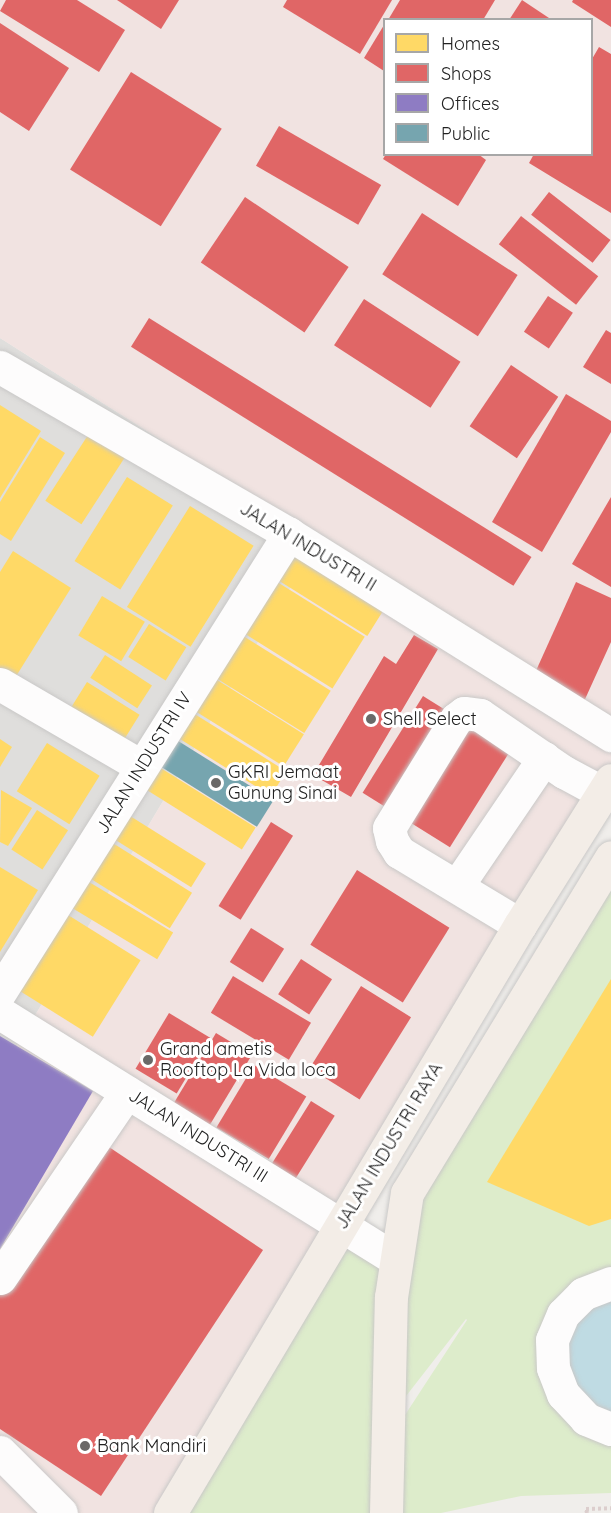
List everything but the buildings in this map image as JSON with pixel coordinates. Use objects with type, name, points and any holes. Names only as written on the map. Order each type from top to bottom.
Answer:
[{"type":"main road","name":"JALAN INDUSTRI RAYA","points":[[170,1513],[520,925],[607,786]]},
{"type":"main road","points":[[386,1513],[386,1426],[395,1259],[407,1193],[611,857]]},
{"type":"street","name":"JALAN INDUSTRI II","points":[[0,367],[289,534],[611,735]]},
{"type":"street","name":"JALAN INDUSTRI IV","points":[[0,992],[289,534]]},
{"type":"street","points":[[0,684],[141,766]]},
{"type":"street","points":[[520,925],[399,852],[389,828],[456,719],[464,713],[480,715],[544,758],[607,786]]},
{"type":"street","points":[[457,886],[544,758]]},
{"type":"street","name":"JALAN INDUSTRI III","points":[[0,1013],[395,1259]]},
{"type":"street","points":[[0,1278],[127,1092]]},
{"type":"street","points":[[611,1283],[583,1294],[563,1314],[552,1340],[553,1368],[563,1394],[586,1419],[611,1429]]},
{"type":"street","points":[[0,1452],[61,1513]]},
{"type":"path","points":[[586,1513],[586,1509],[611,1508]]},
{"type":"shaded area","points":[[0,0],[611,0],[611,780],[170,1513],[0,1513],[0,1074],[319,540],[0,338]]},
{"type":"shaded area","points":[[0,338],[319,540],[0,1074]]},
{"type":"green space","points":[[611,851],[611,1493],[521,1496],[441,1513],[170,1513],[342,1225],[393,1254],[407,1189]],"holes":[[[467,1320],[405,1415],[403,1400]]]},
{"type":"water","points":[[611,1283],[611,1429],[563,1394],[563,1314]]},
{"type":"place","name":"Shell Select","points":[[371,719]]},
{"type":"place","name":"GKRI Jemaat Gunung Sinai","points":[[216,783]]},
{"type":"place","name":"Grand ametis Rooftop La Vida loca","points":[[148,1060]]},
{"type":"place","name":"Bank Mandiri","points":[[85,1446]]}]
